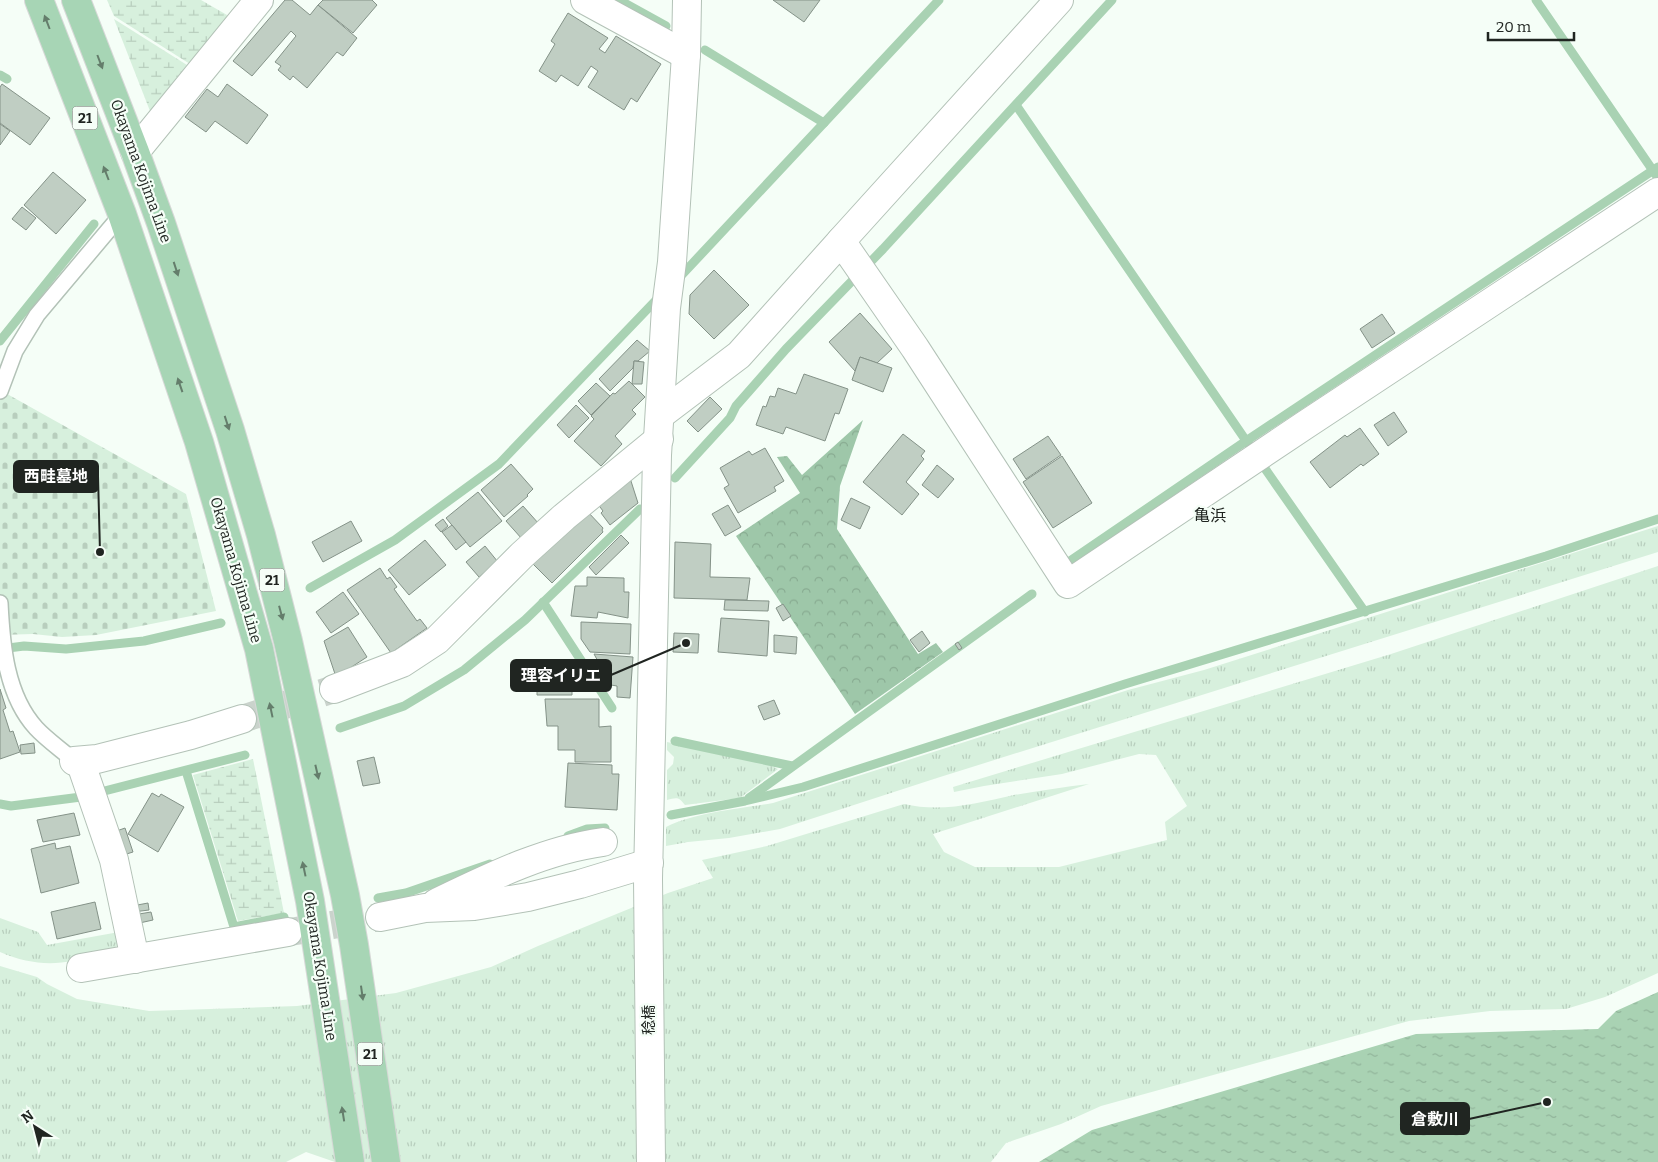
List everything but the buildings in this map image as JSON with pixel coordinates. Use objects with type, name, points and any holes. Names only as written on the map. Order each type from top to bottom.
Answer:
[{"type":"main road","name":"Okayama Kojima Line","points":[[39,0],[122,214],[199,442],[259,650],[310,901],[350,1162]]},
{"type":"main road","name":"Okayama Kojima Line","points":[[76,0],[161,223],[230,430],[261,535],[288,641],[345,895],[386,1162]]},
{"type":"street","points":[[135,152],[259,0]]},
{"type":"street","points":[[585,0],[686,56]]},
{"type":"street","name":"稔橋","points":[[650,1162],[648,871],[657,454],[666,308],[672,262],[686,56],[687,0]]},
{"type":"street","points":[[334,689],[402,663],[437,640],[522,555],[739,355],[855,261],[1059,0]]},
{"type":"street","points":[[855,261],[915,348],[1068,584],[1658,192]]},
{"type":"street","points":[[135,959],[114,860],[91,794],[77,761],[191,735],[242,719]]},
{"type":"street","points":[[425,908],[493,876],[540,858],[585,844],[603,842]]},
{"type":"street","points":[[380,917],[425,908],[474,906],[528,897],[580,884],[648,871]]},
{"type":"street","points":[[81,968],[288,932]]},
{"type":"lane","points":[[0,391],[15,351],[38,315],[122,214]]},
{"type":"lane","points":[[0,602],[5,657],[19,702],[35,727],[77,761]]},
{"type":"green space","points":[[107,0],[201,0],[227,15],[222,34],[190,64],[114,16]]},
{"type":"green space","points":[[114,19],[187,65],[150,111]]},
{"type":"green space","points":[[0,390],[186,494],[216,611],[96,635],[62,637],[33,634],[0,635]]},
{"type":"green space","points":[[863,420],[840,486],[837,529],[918,654],[936,643],[943,652],[855,714],[736,536],[800,493],[777,457],[787,456],[802,475]]},
{"type":"green space","points":[[1658,526],[1658,552],[780,829],[666,846],[666,827],[678,822],[718,812],[773,803],[1128,690],[1204,670]]},
{"type":"green space","points":[[1658,566],[1658,973],[1605,997],[1566,1009],[1490,1011],[1409,1021],[1101,1106],[1061,1124],[1006,1143],[991,1162],[335,1162],[306,1152],[286,1162],[0,1162],[0,966],[37,977],[77,999],[149,1011],[297,1006],[396,993],[491,967],[668,893],[713,878],[702,860],[767,846],[904,804],[932,808],[959,806],[1014,795],[1089,784],[933,834],[944,852],[975,867],[1059,867],[1167,840],[1165,822],[1187,806],[1156,755],[1139,754],[1062,774],[954,792],[953,787],[1391,654]]},
{"type":"green space","points":[[667,742],[763,762],[778,769],[740,798],[685,805],[678,798],[667,800],[667,770],[673,764],[674,757],[667,750]]},
{"type":"green space","points":[[253,759],[284,913],[238,921],[193,775]]},
{"type":"green space","points":[[0,918],[38,932],[47,945],[119,932],[121,941],[111,950],[73,961],[49,963],[25,960],[0,952]]},
{"type":"water","points":[[1658,992],[1658,1162],[1039,1162],[1092,1130],[1416,1034],[1598,1029],[1616,1011]]},
{"type":"waterway","points":[[619,0],[666,26]]},
{"type":"waterway","points":[[677,280],[939,0]]},
{"type":"waterway","points":[[675,478],[730,418],[736,406],[786,349],[883,249],[1112,0]]},
{"type":"waterway","points":[[1536,0],[1658,178]]},
{"type":"waterway","points":[[705,50],[824,123]]},
{"type":"waterway","points":[[0,75],[7,79]]},
{"type":"waterway","points":[[1016,105],[1249,445]]},
{"type":"waterway","points":[[1070,561],[1246,441],[1658,167]]},
{"type":"waterway","points":[[0,341],[94,224]]},
{"type":"waterway","points":[[310,588],[395,540],[499,464],[660,296]]},
{"type":"waterway","points":[[1259,460],[1365,612]]},
{"type":"waterway","points":[[340,728],[404,706],[464,670],[525,620],[640,509]]},
{"type":"waterway","points":[[671,815],[745,801],[803,787],[1125,684],[1546,556],[1658,519]]},
{"type":"waterway","points":[[749,798],[1032,594]]},
{"type":"waterway","points":[[543,602],[612,708]]},
{"type":"waterway","points":[[0,649],[24,646],[66,649],[144,641],[221,623]]},
{"type":"waterway","points":[[675,741],[792,766]]},
{"type":"waterway","points":[[0,804],[11,806],[81,797],[245,755]]},
{"type":"waterway","points":[[186,771],[234,927],[284,917]]},
{"type":"waterway","points":[[568,836],[587,829],[605,828]]},
{"type":"waterway","points":[[378,898],[406,893],[490,864]]},
{"type":"tunnel","points":[[242,719],[334,689]]},
{"type":"tunnel","points":[[290,932],[380,917]]},
{"type":"place","name":"西畦墓地","points":[[100,552]]},
{"type":"place","name":"理容イリエ","points":[[686,643]]},
{"type":"place","name":"倉敷川","points":[[1547,1102]]},
{"type":"district","name":"亀浜","points":[[1210,515]]}]
